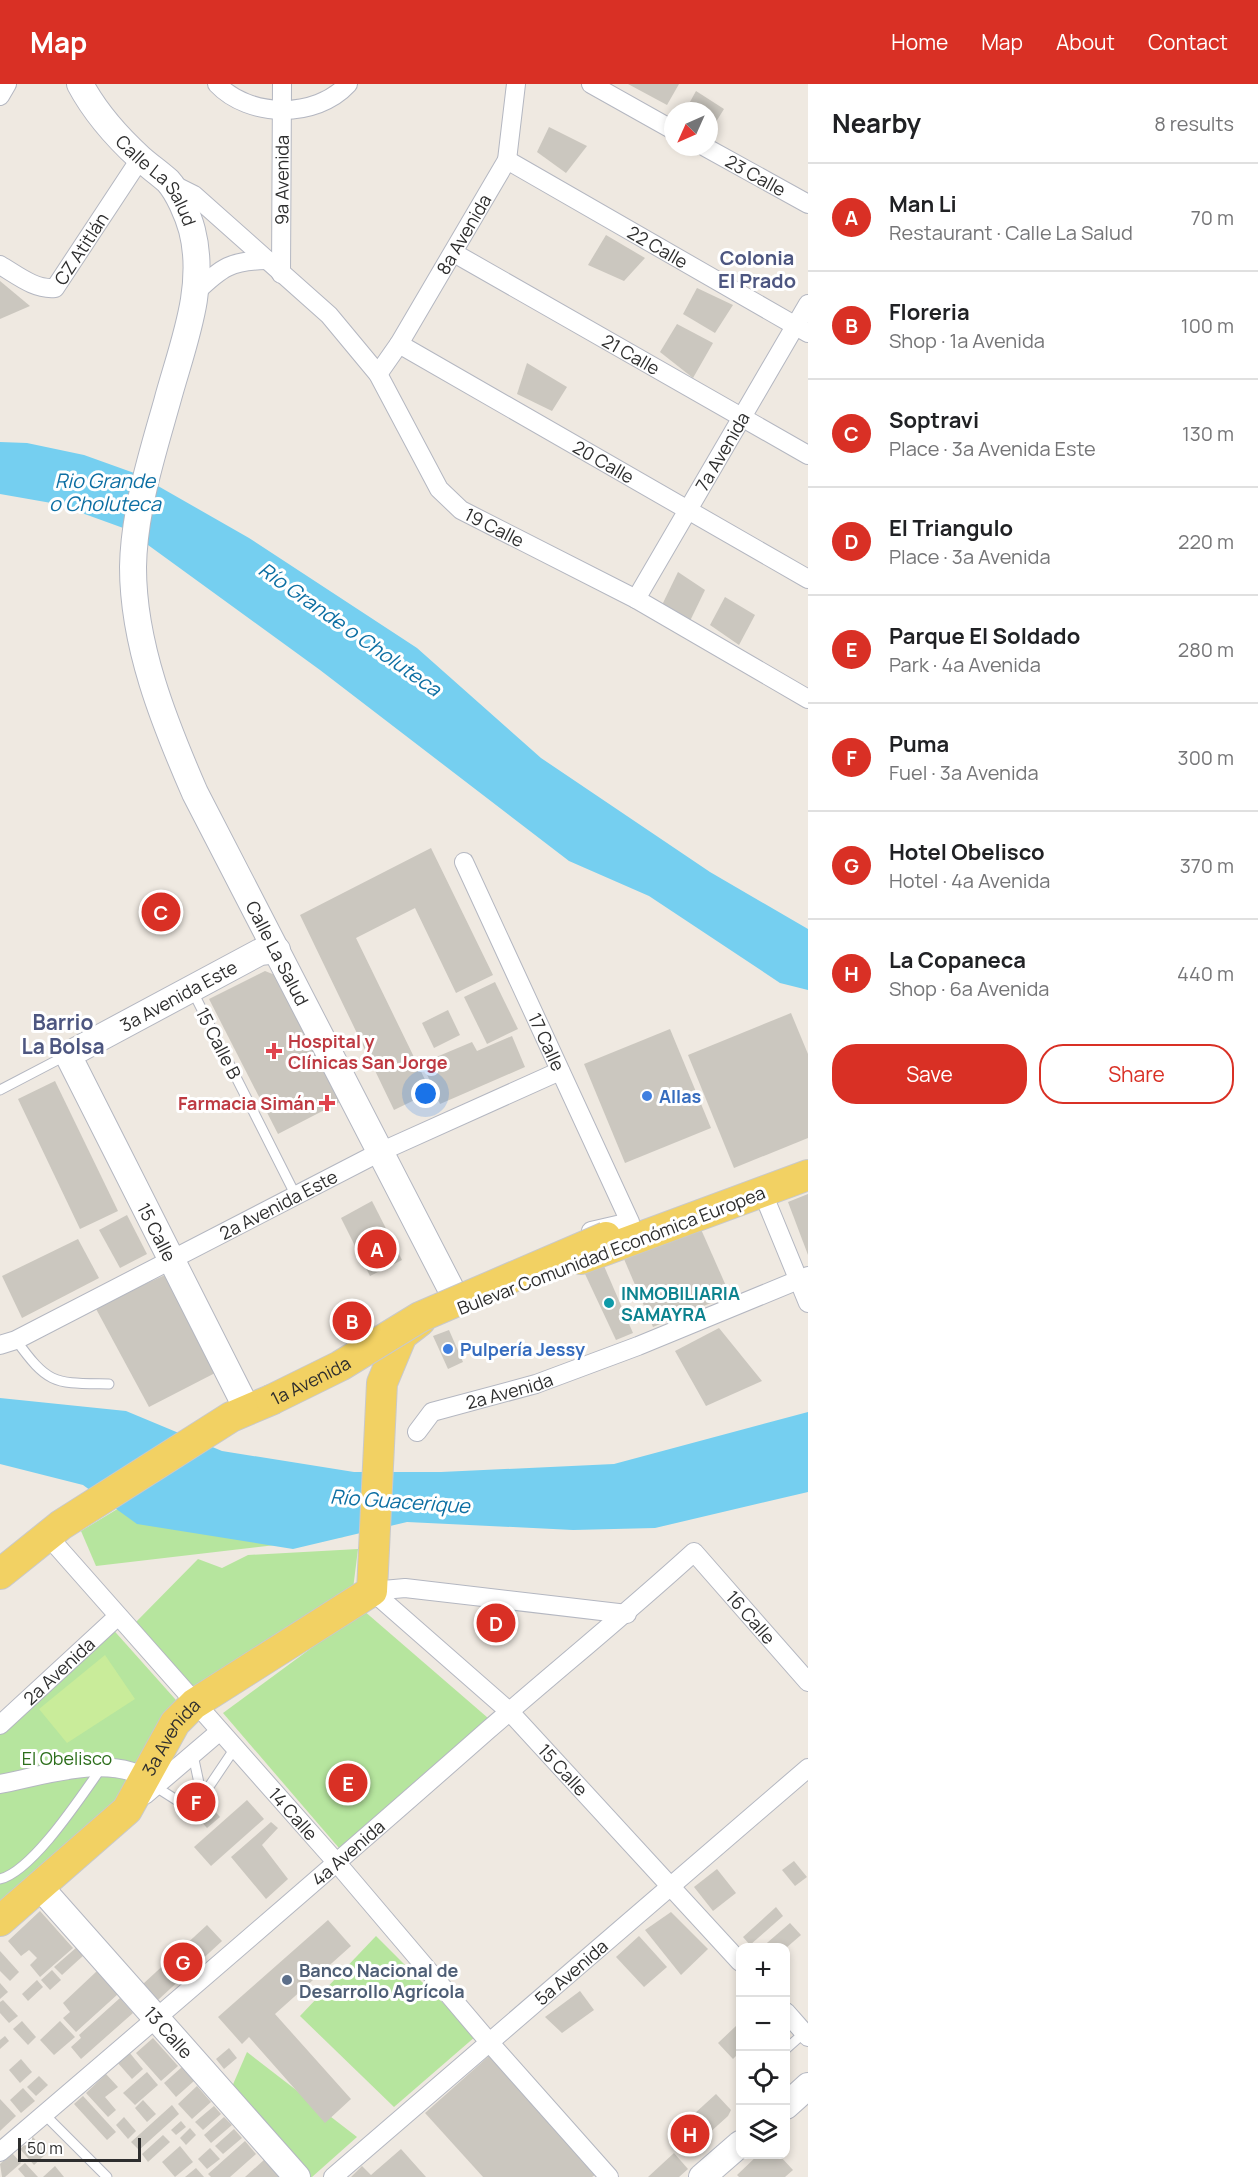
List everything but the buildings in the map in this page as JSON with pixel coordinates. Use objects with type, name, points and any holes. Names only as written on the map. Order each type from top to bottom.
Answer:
[{"type":"main road","name":"Calle La Salud","points":[[80,84],[99,114],[140,159],[170,182],[192,228],[197,258],[195,299],[150,465],[137,527],[133,565],[135,600],[143,646],[173,742],[195,792],[269,946],[452,1290]]},
{"type":"main road","name":"3a Avenida Este","points":[[68,1055],[269,946]]},
{"type":"main road","name":"15 Calle","points":[[68,1055],[249,1409]]},
{"type":"main road","name":"Bulevar Comunidad Económica Europea","points":[[618,1230],[808,1158]]},
{"type":"main road","name":"Bulevar Comunidad Económica Europea","points":[[391,1357],[408,1339],[447,1315],[477,1301],[808,1175]]},
{"type":"main road","name":"1a Avenida","points":[[0,1574],[54,1530],[249,1409],[340,1366],[420,1317],[618,1230]]},
{"type":"main road","points":[[373,1578],[380,1398],[391,1357],[402,1335],[410,1327],[446,1307],[451,1301],[452,1290]]},
{"type":"main road","name":"3a Avenida","points":[[0,1921],[127,1810],[150,1782],[175,1723],[194,1704],[373,1578]]},
{"type":"main road","name":"13 Calle","points":[[40,1887],[297,2177]]},
{"type":"main road","points":[[702,2177],[736,2148]]},
{"type":"street","points":[[0,96],[7,84]]},
{"type":"street","points":[[217,84],[223,90],[252,105],[283,111],[315,105],[348,84]]},
{"type":"street","name":"9a Avenida","points":[[281,274],[282,84]]},
{"type":"street","name":"8a Avenida","points":[[378,374],[399,344],[454,253],[507,160],[516,84]]},
{"type":"street","points":[[591,84],[664,125]]},
{"type":"street","name":"23 Calle","points":[[718,154],[808,204]]},
{"type":"street","name":"CZ Atitlán","points":[[0,265],[36,286],[45,289],[55,288],[140,159]]},
{"type":"street","name":"22 Calle","points":[[507,160],[802,329]]},
{"type":"street","name":"19 Calle","points":[[170,182],[194,195],[328,315],[378,374],[439,489],[461,510],[636,599],[808,699]]},
{"type":"street","name":"21 Calle","points":[[454,253],[808,455]]},
{"type":"street","points":[[195,299],[224,268],[241,260],[266,260]]},
{"type":"street","name":"7a Avenida","points":[[636,599],[742,417],[802,329],[808,304]]},
{"type":"street","name":"20 Calle","points":[[399,344],[808,579]]},
{"type":"street","name":"17 Calle","points":[[464,862],[560,1071],[618,1230]]},
{"type":"street","name":"2a Avenida Este","points":[[8,1342],[380,1152],[560,1071]]},
{"type":"street","points":[[762,1191],[803,1278],[808,1303]]},
{"type":"street","name":"Bulevar Comunidad Económica Europea","points":[[452,1290],[600,1227],[618,1230]]},
{"type":"street","name":"2a Avenida","points":[[417,1432],[432,1412],[536,1384],[638,1346],[803,1278]]},
{"type":"street","name":"1a Avenida","points":[[249,1409],[266,1389],[452,1290]]},
{"type":"street","name":"14 Calle","points":[[54,1530],[117,1617],[337,1863],[489,2042],[609,2177]]},
{"type":"street","name":"4a Avenida","points":[[0,2152],[510,1712],[627,1614],[694,1552]]},
{"type":"street","name":"16 Calle","points":[[694,1552],[808,1682]]},
{"type":"street","name":"3a Avenida","points":[[373,1578],[405,1588],[627,1614]]},
{"type":"street","name":"15 Calle","points":[[373,1578],[510,1712],[736,1957]]},
{"type":"street","name":"2a Avenida","points":[[0,1725],[117,1617]]},
{"type":"street","points":[[0,1784],[81,1768],[102,1767],[150,1782],[194,1755],[220,1731]]},
{"type":"street","name":"5a Avenida","points":[[333,2177],[808,1768]]},
{"type":"street","points":[[790,2017],[806,2035]]},
{"type":"lane","name":"15 Calle B","points":[[191,988],[296,1196]]},
{"type":"lane","name":"3a Avenida Este","points":[[3,1088],[68,1055]]},
{"type":"lane","points":[[0,1077],[3,1088]]},
{"type":"lane","points":[[8,1342],[37,1369],[62,1383],[109,1384]]},
{"type":"lane","points":[[194,1755],[202,1797],[235,1748]]},
{"type":"lane","points":[[0,1878],[22,1865],[59,1827],[102,1767]]},
{"type":"lane","points":[[150,1782],[189,1808]]},
{"type":"lane","points":[[790,2046],[806,2035]]},
{"type":"lane","points":[[44,2114],[106,2177]]},
{"type":"green space","points":[[144,1493],[324,1518],[344,1537],[96,1566],[81,1531]]},
{"type":"green space","points":[[358,1549],[353,1589],[197,1695],[136,1622],[198,1559],[222,1568],[248,1555]]},
{"type":"green space","points":[[363,1610],[488,1718],[339,1848],[223,1713]]},
{"type":"green space","name":"El Obelisco","points":[[109,1625],[192,1718],[40,1887],[0,1918],[0,1732]]},
{"type":"green space","points":[[105,1655],[135,1699],[67,1743],[39,1709]]},
{"type":"green space","points":[[376,1936],[476,2036],[394,2107],[300,2016]]},
{"type":"green space","points":[[247,2052],[357,2137],[312,2177],[305,2177],[231,2089]]},
{"type":"water","points":[[0,442],[27,443],[84,455],[137,474],[249,538],[417,648],[541,758],[710,872],[808,929],[808,990],[780,983],[649,896],[569,861],[320,670],[126,529],[57,504],[0,494]]},
{"type":"water","name":"Río Guacerique","points":[[0,1398],[126,1411],[222,1451],[354,1472],[441,1472],[614,1464],[808,1412],[808,1492],[655,1528],[573,1530],[407,1522],[293,1549],[137,1524],[83,1485],[0,1464]]},
{"type":"place","name":"Soptravi","points":[[161,912]]},
{"type":"place","name":"Hospital y Clínicas San Jorge","points":[[274,1051]]},
{"type":"place","name":"Allas","points":[[647,1096]]},
{"type":"place","name":"Farmacia Simán","points":[[327,1103]]},
{"type":"place","name":"Man Li","points":[[377,1249]]},
{"type":"place","name":"INMOBILIARIA SAMAYRA","points":[[609,1303]]},
{"type":"place","name":"Floreria","points":[[352,1321]]},
{"type":"place","name":"Pulpería Jessy","points":[[448,1349]]},
{"type":"place","name":"El Triangulo","points":[[496,1623]]},
{"type":"place","name":"Parque El Soldado","points":[[348,1783]]},
{"type":"place","name":"Puma","points":[[196,1802]]},
{"type":"place","name":"Hotel Obelisco","points":[[183,1962]]},
{"type":"place","name":"Banco Nacional de Desarrollo Agrícola","points":[[287,1980]]},
{"type":"place","name":"La Copaneca","points":[[690,2134]]},
{"type":"district","name":"Colonia El Prado","points":[[757,268]]},
{"type":"district","name":"Barrio La Bolsa","points":[[63,1034]]},
{"type":"water label","name":"Rio Grande o Choluteca","points":[[105,492]]},
{"type":"water label","name":"Río Grande o Choluteca","points":[[350,629]]}]
